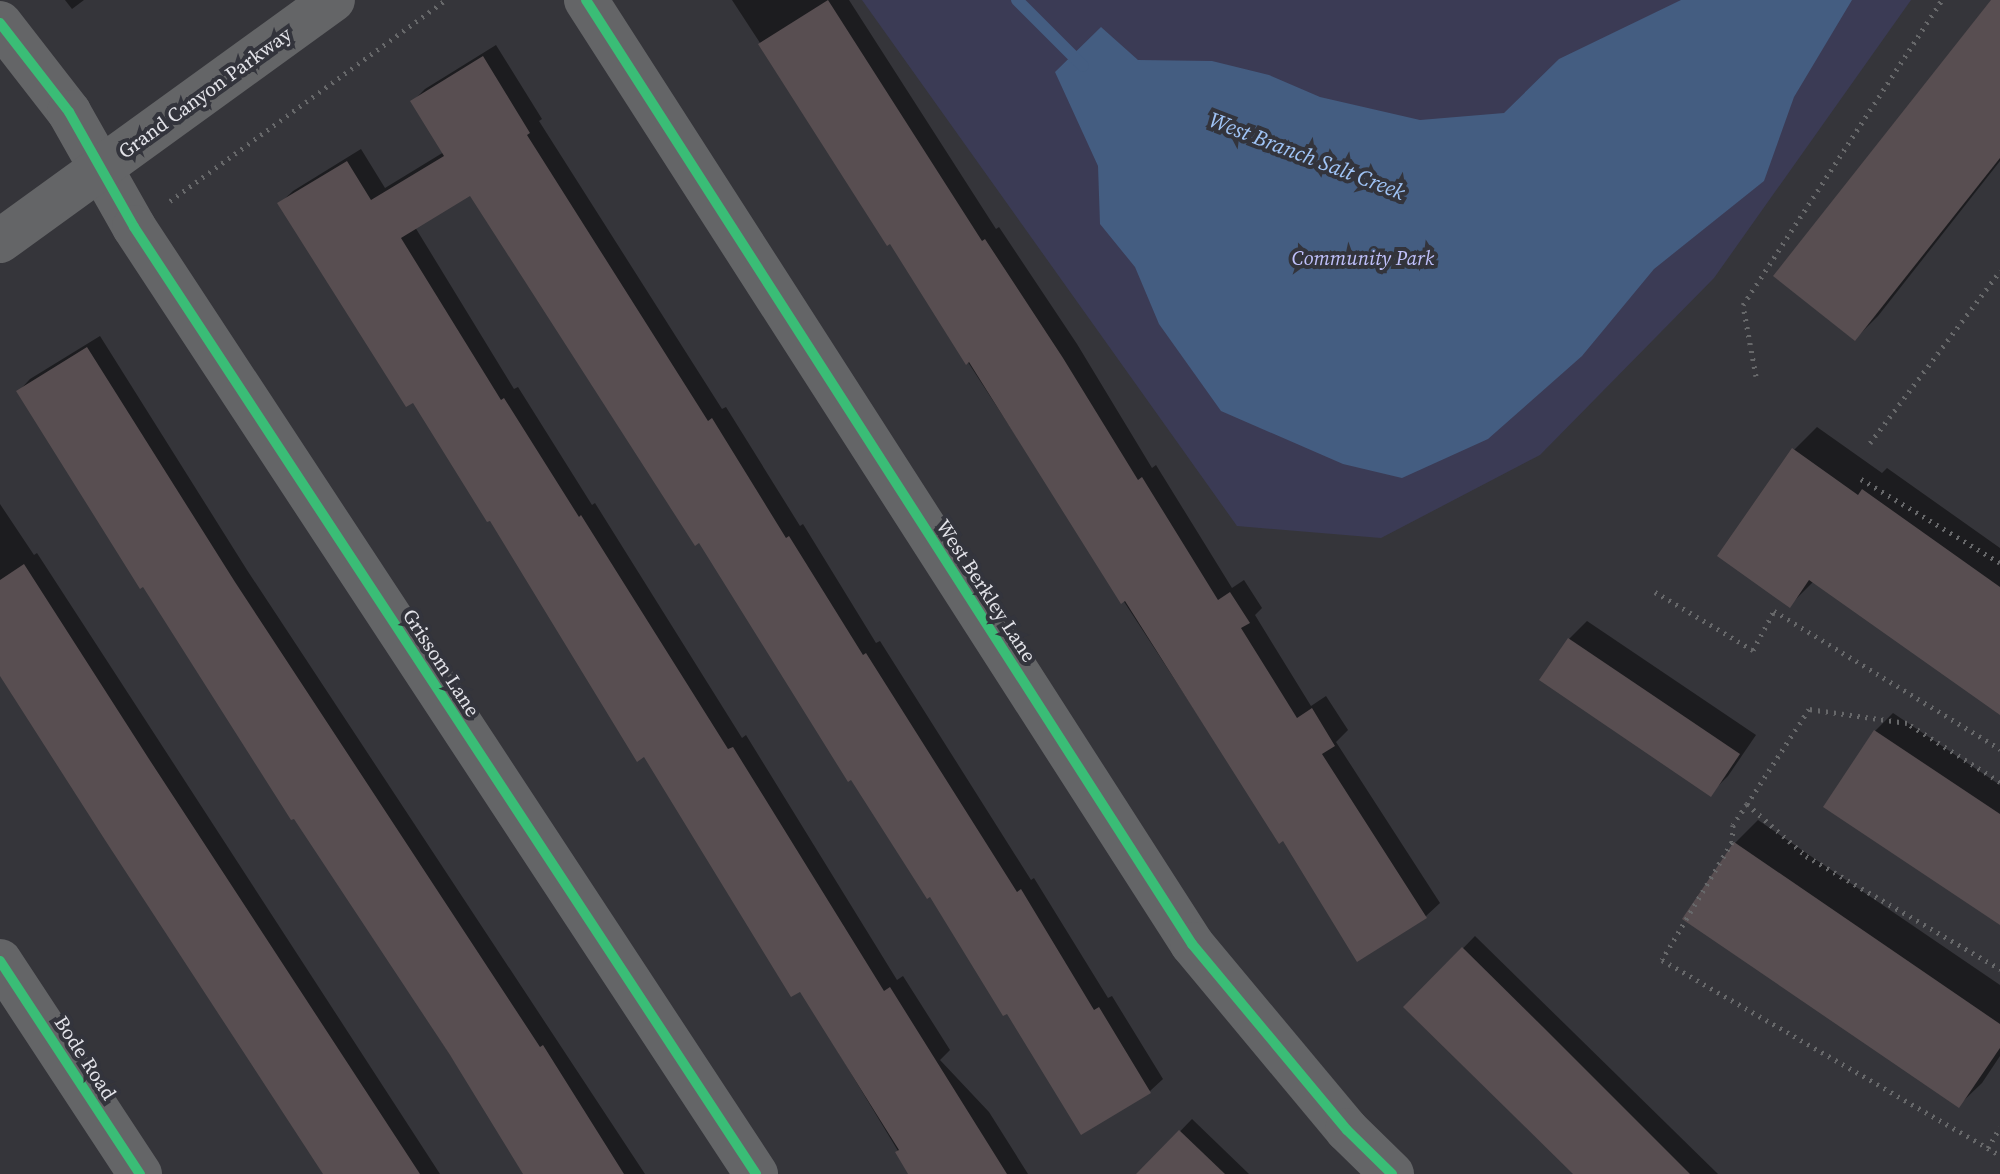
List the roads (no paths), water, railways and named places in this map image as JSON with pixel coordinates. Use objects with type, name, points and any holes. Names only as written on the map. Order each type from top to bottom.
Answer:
[{"type":"street","name":"Grand Canyon Parkway","points":[[0,241],[333,0]]},
{"type":"street","name":"West Berkley Lane","points":[[586,0],[1192,944],[1347,1130],[1392,1174]]},
{"type":"street","name":"Grissom Lane","points":[[0,23],[69,112],[134,227],[756,1174]]},
{"type":"street","name":"Bode Road","points":[[0,961],[140,1174]]},
{"type":"water","name":"Community Park","points":[[1681,0],[1852,0],[1794,97],[1764,181],[1654,269],[1582,356],[1488,439],[1402,478],[1343,464],[1221,411],[1159,324],[1135,267],[1100,224],[1098,166],[1055,72],[1101,27],[1138,60],[1212,61],[1269,75],[1320,97],[1420,120],[1504,113],[1559,59]]},
{"type":"waterway","name":"West Branch Salt Creek","points":[[1017,0],[1083,66]]}]
